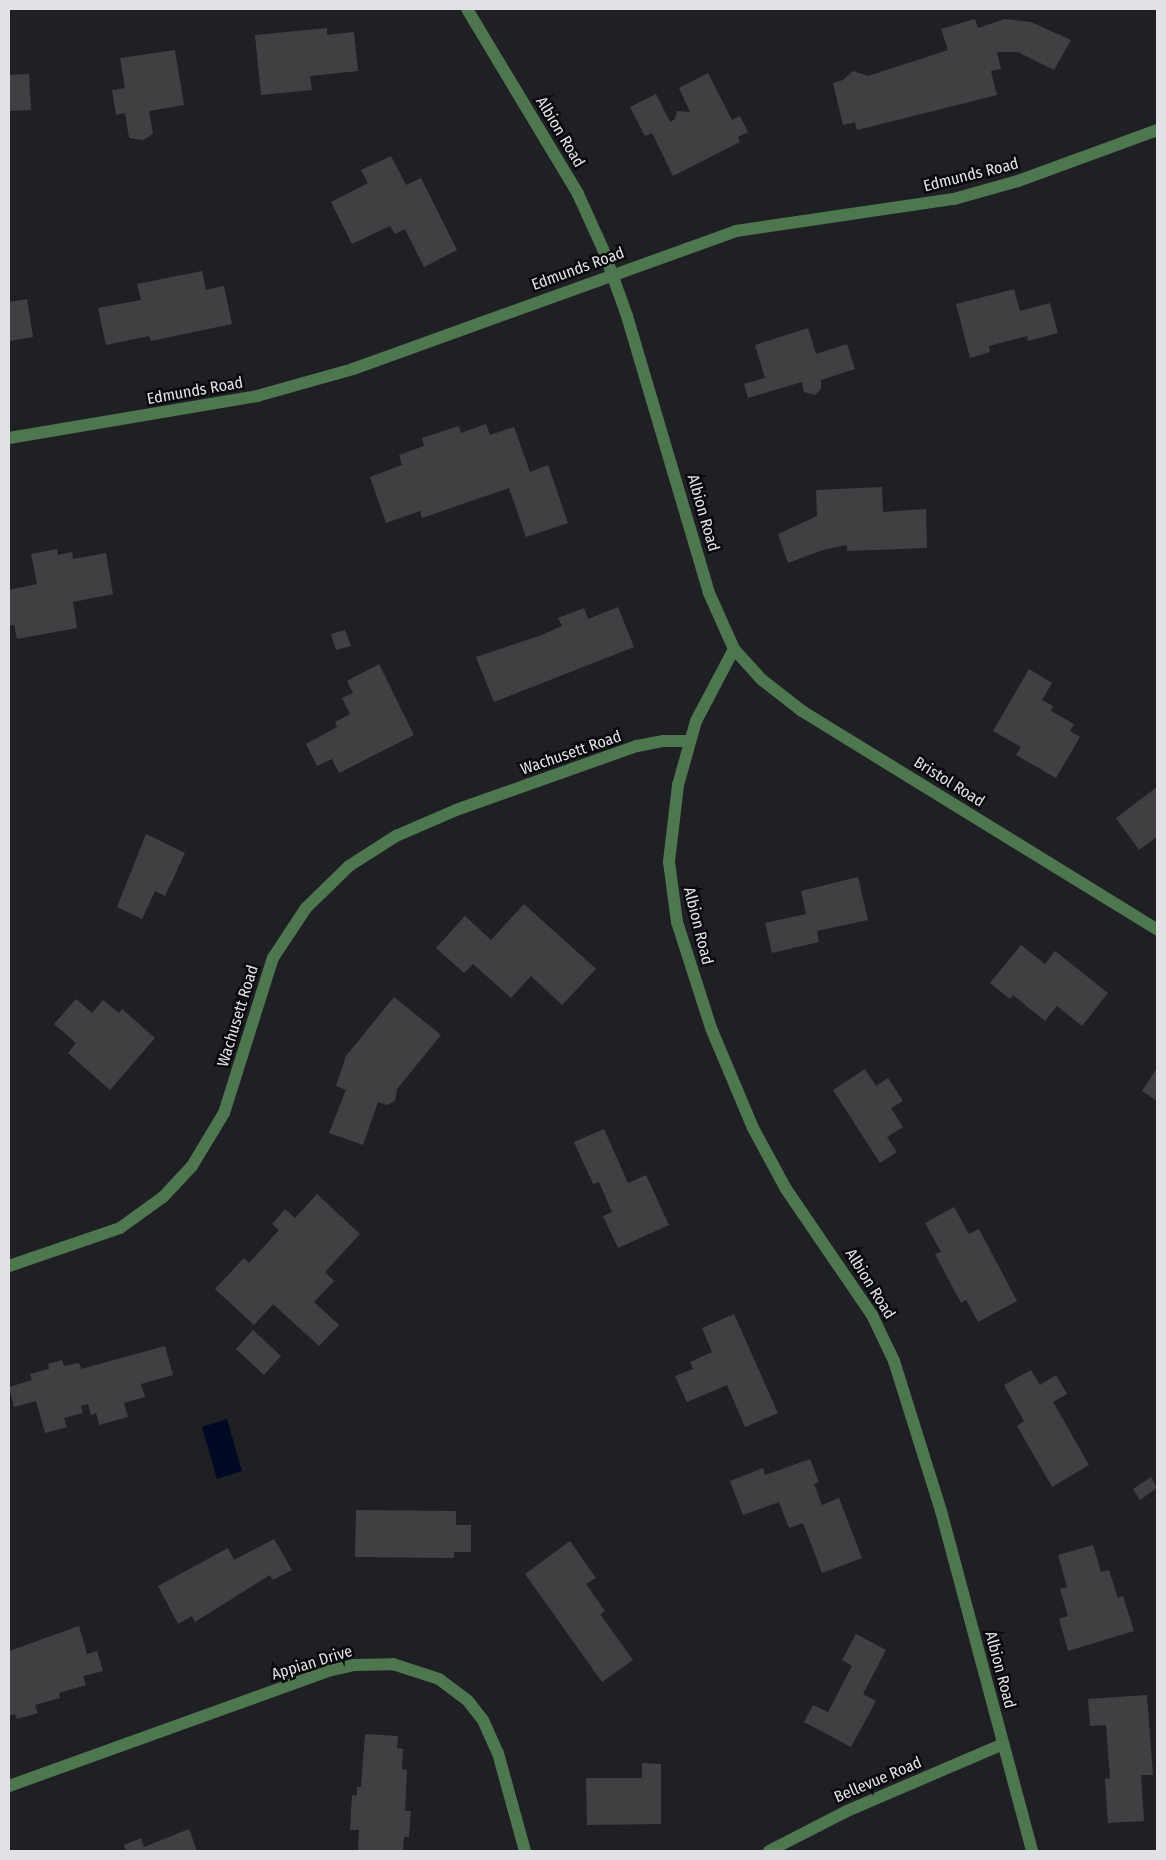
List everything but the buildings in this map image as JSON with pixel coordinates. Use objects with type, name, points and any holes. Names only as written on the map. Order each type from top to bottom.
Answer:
[{"type":"street","name":"Albion Road","points":[[467,9],[578,194],[612,274],[709,594],[720,625],[734,649],[708,693],[689,741],[674,806],[669,862],[674,906],[694,979],[724,1062],[763,1148],[786,1189],[872,1314],[894,1361],[941,1511],[1032,1851]]},
{"type":"street","name":"Edmunds Road","points":[[9,438],[236,401],[278,391],[353,369],[612,274],[736,231],[954,199],[1018,181],[1157,130]]},
{"type":"street","name":"Bristol Road","points":[[734,649],[761,680],[802,711],[1157,929]]},
{"type":"street","name":"Wachusett Road","points":[[9,1266],[120,1228],[163,1197],[192,1166],[224,1113],[273,958],[306,908],[349,866],[396,836],[456,810],[638,746],[663,741],[689,741]]},
{"type":"street","name":"Appian Drive","points":[[9,1786],[328,1672],[354,1665],[393,1664],[439,1679],[468,1701],[483,1720],[498,1752],[525,1851]]},
{"type":"street","name":"Bellevue Road","points":[[769,1851],[847,1810],[1003,1744]]},
{"type":"water","points":[[227,1419],[242,1471],[217,1479],[202,1427]]}]
